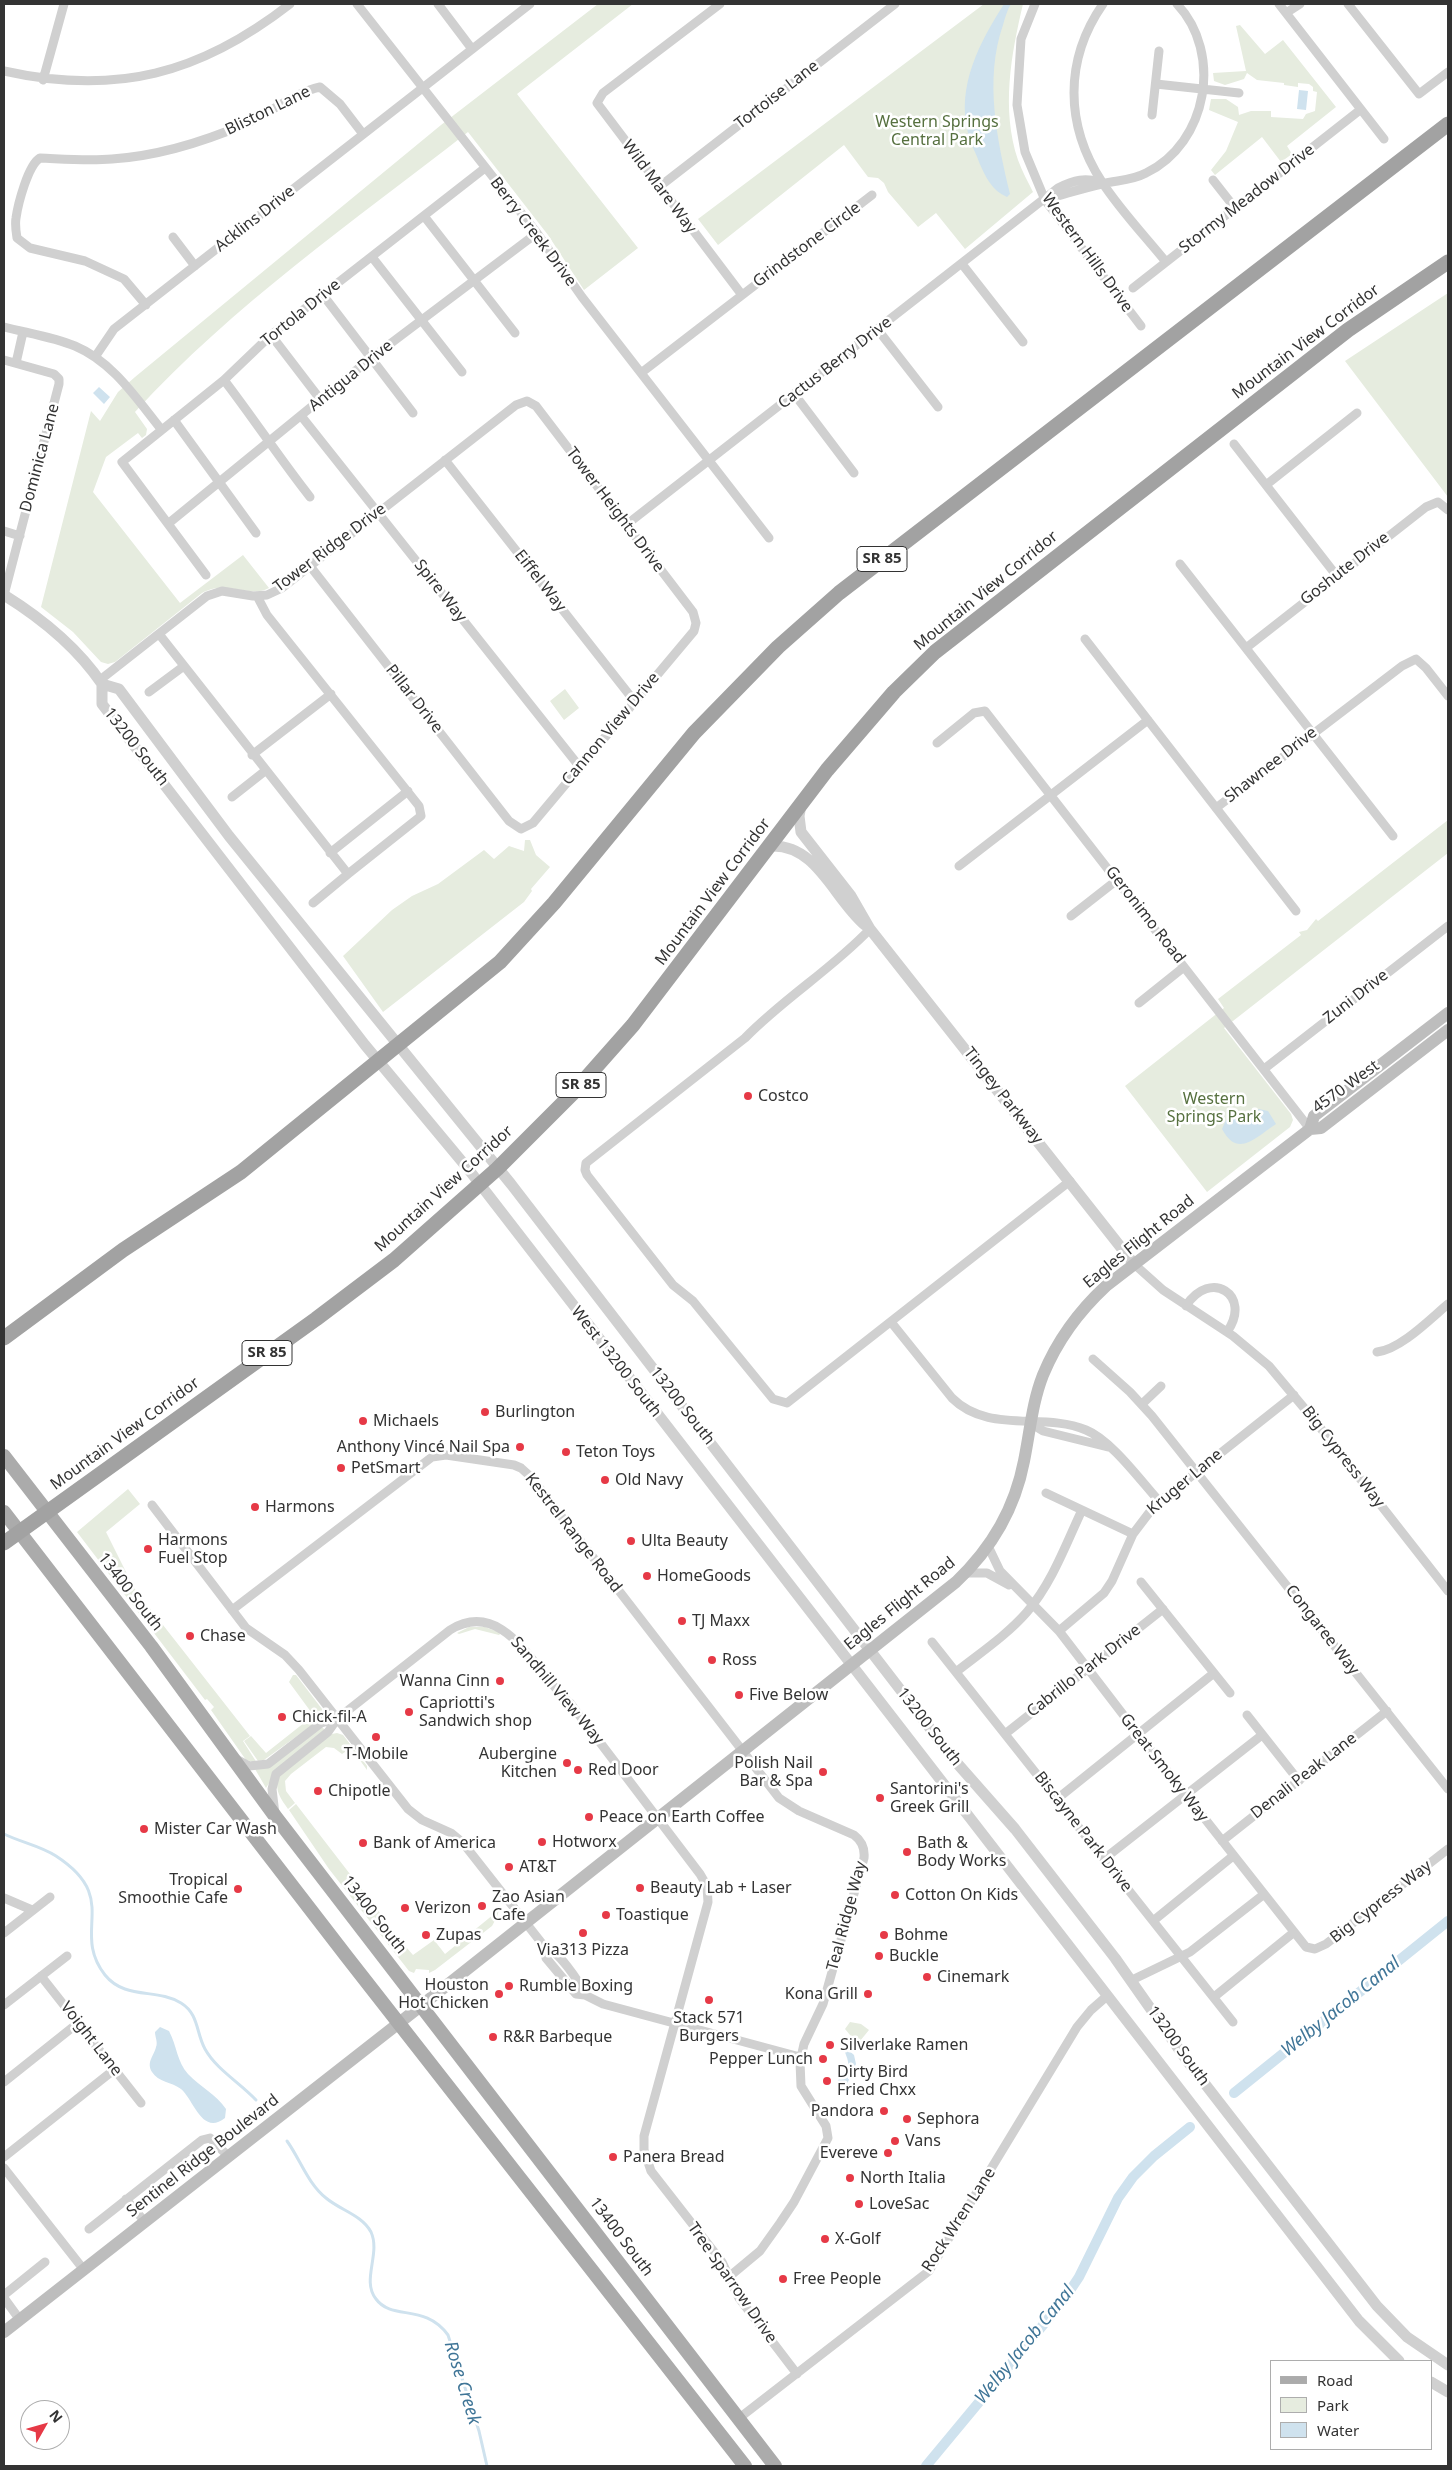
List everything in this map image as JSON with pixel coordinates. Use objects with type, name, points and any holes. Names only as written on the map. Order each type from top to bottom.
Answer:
[{"type":"highway","name":"SR 85","points":[[4,1338],[123,1250],[241,1172],[466,992],[524,938],[694,733],[733,691],[805,623],[909,538],[1448,124]]},
{"type":"highway","name":"Mountain View Corridor","points":[[4,1543],[316,1319],[394,1260],[497,1169],[572,1094],[627,1032],[858,732],[894,692],[965,627],[1348,330],[1448,262]]},
{"type":"main road","name":"4570 West","points":[[1448,1013],[1314,1116],[1310,1129],[1321,1128],[1448,1030]]},
{"type":"main road","name":"Eagles Flight Road","points":[[422,2005],[966,1573],[988,1546],[1005,1517],[1017,1487],[1030,1423],[1043,1377],[1060,1340],[1096,1295],[1310,1129]]},
{"type":"main road","name":"13400 South","points":[[4,1456],[48,1512],[60,1531],[151,1646],[275,1816],[775,2466]]},
{"type":"main road","points":[[4,1512],[399,2023],[745,2466]]},
{"type":"main road","name":"Sentinel Ridge Boulevard","points":[[4,2332],[422,2005]]},
{"type":"street","points":[[44,80],[64,4]]},
{"type":"street","points":[[4,71],[44,80],[89,81],[128,78],[173,70],[240,40],[290,4]]},
{"type":"street","name":"Berry Creek Drive","points":[[357,4],[484,168],[537,233],[582,297],[769,538]]},
{"type":"street","points":[[438,4],[472,49]]},
{"type":"street","name":"Acklins Drive","points":[[95,357],[114,329],[530,4]]},
{"type":"street","name":"Wild Mare Way","points":[[720,4],[603,93],[597,103],[742,295]]},
{"type":"street","name":"Tortoise Lane","points":[[659,187],[896,4]]},
{"type":"street","name":"Western Hills Drive","points":[[1035,4],[1021,39],[1017,105],[1025,152],[1044,200],[1141,326]]},
{"type":"street","points":[[1103,4],[1083,38],[1075,67],[1074,98],[1078,129],[1089,161],[1103,183],[1166,262]]},
{"type":"street","name":"Cactus Berry Drive","points":[[626,525],[878,330],[1025,212],[1044,200],[1103,183],[1123,182],[1146,173],[1166,161],[1183,142],[1197,112],[1204,90],[1205,71],[1202,49],[1193,26],[1177,4]]},
{"type":"street","points":[[1279,4],[1384,139]]},
{"type":"street","points":[[1286,13],[1300,4]]},
{"type":"street","points":[[1348,4],[1419,94],[1448,72]]},
{"type":"street","points":[[1152,115],[1160,51]]},
{"type":"street","points":[[1156,84],[1239,93]]},
{"type":"street","name":"Bliston Lane","points":[[146,305],[124,279],[85,261],[30,248],[17,238],[15,220],[29,172],[36,160],[40,158],[112,159],[154,153],[193,144],[248,123],[304,90],[320,87],[340,104],[363,134]]},
{"type":"street","name":"Stormy Meadow Drive","points":[[1133,288],[1360,110]]},
{"type":"street","name":"Tortola Drive","points":[[169,523],[122,462],[224,380],[270,335],[484,168]]},
{"type":"street","points":[[1213,180],[1235,208]]},
{"type":"street","name":"Grindstone Circle","points":[[742,295],[872,195]]},
{"type":"street","points":[[424,216],[515,333]]},
{"type":"street","name":"Antigua Drive","points":[[169,523],[302,417],[370,359],[537,233]]},
{"type":"street","points":[[173,237],[195,266]]},
{"type":"street","points":[[372,257],[462,372]]},
{"type":"street","points":[[962,264],[1023,342]]},
{"type":"street","points":[[323,295],[413,413]]},
{"type":"street","points":[[641,373],[742,295]]},
{"type":"street","points":[[4,327],[74,346],[95,357],[120,378],[161,429]]},
{"type":"street","points":[[878,330],[938,407]]},
{"type":"street","points":[[16,363],[23,332]]},
{"type":"street","points":[[270,335],[320,400]]},
{"type":"street","name":"Dominica Lane","points":[[4,360],[54,374],[59,379],[4,595]]},
{"type":"street","points":[[224,380],[270,443],[273,450],[310,497]]},
{"type":"street","points":[[795,394],[854,473]]},
{"type":"street","name":"Tower Ridge Drive","points":[[101,682],[207,596],[222,591],[257,596],[267,595],[282,588],[516,405],[527,401]]},
{"type":"street","name":"Tower Heights Drive","points":[[527,401],[536,406],[692,612],[696,623]]},
{"type":"street","points":[[1266,485],[1357,413]]},
{"type":"street","name":"Spire Way","points":[[302,417],[579,766]]},
{"type":"street","points":[[174,420],[256,533]]},
{"type":"street","points":[[1234,444],[1336,575]]},
{"type":"street","name":"Eiffel Way","points":[[445,460],[634,702]]},
{"type":"street","name":"Goshute Drive","points":[[1246,648],[1336,575],[1426,507],[1438,502],[1448,510]]},
{"type":"street","points":[[169,523],[172,530],[206,575]]},
{"type":"street","points":[[4,530],[20,536]]},
{"type":"street","points":[[1180,564],[1393,836]]},
{"type":"street","name":"Pillar Drive","points":[[310,566],[509,821],[521,829]]},
{"type":"street","points":[[4,595],[56,633],[101,682]]},
{"type":"street","points":[[257,596],[267,615],[408,791],[419,806],[421,816],[313,903]]},
{"type":"street","name":"Cannon View Drive","points":[[521,829],[533,822],[694,631],[696,623]]},
{"type":"street","points":[[159,634],[252,755],[348,874]]},
{"type":"street","name":"Shawnee Drive","points":[[1085,639],[1216,808],[1312,733],[1402,666],[1416,658],[1448,696]]},
{"type":"street","points":[[149,692],[184,666]]},
{"type":"street","name":"13200 South","points":[[379,1061],[263,914],[167,786],[102,704],[101,682],[119,689],[229,836],[398,1046]]},
{"type":"street","points":[[252,755],[331,694]]},
{"type":"street","name":"Geronimo Road","points":[[937,743],[974,713],[985,711],[1310,1129]]},
{"type":"street","points":[[959,866],[1148,720]]},
{"type":"street","points":[[232,797],[265,771]]},
{"type":"street","points":[[167,786],[183,774]]},
{"type":"street","points":[[330,853],[408,791]]},
{"type":"street","name":"Tingey Parkway","points":[[801,804],[798,816],[802,832],[851,896],[870,929],[1134,1264]]},
{"type":"street","points":[[1216,808],[1296,911]]},
{"type":"street","name":"Tingey Parkway","points":[[770,846],[790,847],[808,858],[851,912],[870,929]]},
{"type":"street","points":[[1071,916],[1117,880]]},
{"type":"street","name":"Zuni Drive","points":[[1264,1069],[1448,926]]},
{"type":"street","points":[[870,929],[840,959],[764,1018],[745,1038],[588,1161],[585,1170],[673,1285],[693,1301],[776,1402],[783,1404],[793,1400],[1070,1181]]},
{"type":"street","points":[[1139,1003],[1184,967]]},
{"type":"street","points":[[398,1046],[497,1169]]},
{"type":"street","name":"West 13200 South","points":[[379,1061],[479,1184],[851,1665]]},
{"type":"street","name":"13200 South","points":[[497,1169],[535,1215],[956,1762],[1015,1829],[1132,1980],[1188,2062],[1377,2306],[1406,2337],[1448,2365]]},
{"type":"street","name":"Big Cypress Way","points":[[1134,1264],[1163,1290],[1258,1355],[1294,1396],[1448,1591]]},
{"type":"street","points":[[1186,1306],[1194,1294],[1204,1288],[1215,1287],[1225,1291],[1233,1299],[1236,1309],[1235,1320],[1227,1332]]},
{"type":"street","points":[[1377,1352],[1390,1349],[1399,1343],[1448,1304]]},
{"type":"street","points":[[892,1322],[952,1398],[962,1407],[982,1416],[1030,1423],[1051,1422],[1075,1426],[1094,1434],[1128,1466],[1159,1501]]},
{"type":"street","name":"Congaree Way","points":[[1093,1360],[1142,1404],[1448,1789]]},
{"type":"street","points":[[1142,1404],[1161,1386]]},
{"type":"street","name":"Kruger Lane","points":[[1059,1631],[1104,1593],[1112,1581],[1133,1534],[1159,1501],[1294,1396]]},
{"type":"street","name":"Kestrel Range Road","points":[[232,1610],[432,1457],[446,1455],[514,1464],[522,1468],[531,1477],[743,1751]]},
{"type":"street","points":[[1046,1493],[1133,1534]]},
{"type":"street","points":[[152,1505],[250,1631],[289,1658],[404,1805],[416,1816],[451,1833],[463,1843],[544,1946],[554,1951],[585,1995],[603,2004],[800,2057]]},
{"type":"street","points":[[956,1672],[1012,1627],[1033,1604],[1052,1574],[1082,1510]]},
{"type":"street","name":"Great Smoky Way","points":[[988,1546],[997,1566],[1059,1631],[1293,1933],[1303,1944],[1311,1948]]},
{"type":"street","name":"Great Smoky Way","points":[[966,1573],[986,1573],[1016,1588]]},
{"type":"street","points":[[1142,1582],[1230,1693]]},
{"type":"street","name":"Cabrillo Park Drive","points":[[1005,1734],[1163,1609]]},
{"type":"street","name":"Sandhill View Way","points":[[275,1816],[272,1789],[276,1774],[328,1732],[337,1719],[452,1629],[474,1622],[491,1623],[506,1630],[514,1638],[555,1690],[570,1703],[658,1818]]},
{"type":"street","name":"Biscayne Park Drive","points":[[932,1642],[1233,2022]]},
{"type":"street","name":"13200 South","points":[[851,1665],[1359,2321],[1398,2360]]},
{"type":"street","points":[[1057,1799],[1214,1673]]},
{"type":"street","name":"Denali Peak Lane","points":[[1222,1841],[1387,1711]]},
{"type":"street","points":[[1247,1715],[1299,1781]]},
{"type":"street","name":"Sandhill View Way","points":[[230,1756],[249,1766],[268,1764],[321,1723],[337,1719]]},
{"type":"street","points":[[1104,1859],[1262,1734]]},
{"type":"street","name":"Teal Ridge Way","points":[[730,2276],[760,2251],[780,2223],[794,2202],[828,2138],[826,2126],[801,2086],[800,2057],[823,2004],[864,1858],[864,1849],[854,1835],[799,1811],[784,1802],[743,1751]]},
{"type":"street","name":"Tree Sparrow Drive","points":[[658,1818],[704,1880],[708,1891],[708,1902],[644,2136],[645,2157],[651,2171],[730,2276],[739,2298],[797,2374]]},
{"type":"street","name":"Big Cypress Way","points":[[1311,1948],[1319,1948],[1326,1944],[1448,1848]]},
{"type":"street","points":[[1153,1921],[1233,1856]]},
{"type":"street","points":[[1132,1980],[1158,1966],[1182,1957],[1264,1895]]},
{"type":"street","points":[[4,1932],[50,1897]]},
{"type":"street","points":[[4,1898],[32,1910]]},
{"type":"street","points":[[1214,1997],[1293,1933]]},
{"type":"street","points":[[4,2005],[67,1956]]},
{"type":"street","name":"Voight Lane","points":[[42,1976],[141,2103]]},
{"type":"street","name":"Rock Wren Lane","points":[[738,2419],[917,2282],[933,2266],[1077,2028],[1091,2010],[1107,1996]]},
{"type":"street","points":[[4,2082],[78,2023]]},
{"type":"street","points":[[4,2157],[115,2069]]},
{"type":"street","points":[[89,2229],[202,2140],[210,2138],[228,2157]]},
{"type":"street","points":[[4,2168],[84,2270]]},
{"type":"street","points":[[126,2199],[145,2222]]},
{"type":"street","points":[[20,2320],[4,2296],[45,2262]]},
{"type":"street","points":[[1432,2383],[1448,2392]]},
{"type":"green space","points":[[598,4],[633,4],[517,94],[638,248],[584,290],[548,235],[468,132],[338,231],[212,336],[135,412],[147,429],[146,435],[142,438],[138,433],[106,457],[93,492],[180,603],[243,555],[269,588],[253,591],[221,588],[202,593],[115,662],[108,664],[101,662],[73,632],[41,607],[91,411],[100,421],[118,392],[135,377],[441,125]]},
{"type":"green space","name":"Western Springs Central Park","points":[[984,4],[1023,4],[1012,62],[1009,102],[1010,121],[1018,160],[1033,192],[965,249],[936,213],[918,227],[888,192],[884,183],[878,178],[868,177],[844,145],[718,245],[698,219]]},
{"type":"green space","points":[[1240,25],[1265,54],[1283,40],[1336,107],[1287,146],[1292,154],[1281,162],[1262,137],[1215,175],[1211,170],[1226,151],[1238,122],[1209,110],[1211,99],[1226,99],[1238,107],[1239,115],[1251,111],[1271,111],[1271,117],[1303,119],[1306,114],[1315,111],[1317,92],[1313,91],[1313,87],[1309,84],[1298,83],[1298,87],[1284,85],[1284,83],[1257,80],[1247,73],[1244,79],[1225,85],[1214,81],[1213,73],[1246,71],[1236,26]]},
{"type":"green space","points":[[1448,293],[1448,497],[1345,361]]},
{"type":"green space","points":[[565,689],[579,708],[564,720],[550,701]]},
{"type":"green space","name":"Western Springs Park","points":[[1448,820],[1448,853],[1224,1028],[1291,1114],[1293,1120],[1290,1127],[1207,1192],[1125,1086],[1224,1008],[1218,999],[1301,935],[1299,932],[1307,930],[1316,919],[1318,921]]},
{"type":"green space","points":[[525,840],[530,840],[536,855],[550,867],[531,889],[532,891],[524,902],[383,1012],[343,956],[392,910],[412,896],[438,884],[484,850],[494,859],[509,846],[524,851]]},
{"type":"green space","points":[[128,1489],[140,1504],[106,1532],[134,1588],[250,1736],[243,1741],[257,1763],[246,1760],[211,1710],[214,1707],[207,1699],[205,1700],[77,1532]]},
{"type":"green space","points":[[469,1627],[485,1627],[501,1633],[499,1635],[475,1629],[457,1633]]},
{"type":"green space","points":[[293,1675],[296,1675],[322,1709],[322,1718],[264,1760],[258,1761],[244,1741],[251,1736],[266,1753],[309,1719],[311,1712],[289,1682]]},
{"type":"green space","points":[[322,1727],[326,1731],[279,1767],[266,1788],[255,1769]]},
{"type":"green space","points":[[332,1734],[343,1735],[367,1766],[367,1770],[351,1748],[342,1754],[334,1748],[326,1747],[291,1774],[285,1781],[286,1791],[295,1803],[288,1809],[277,1788],[281,1773]]},
{"type":"green space","points":[[296,1804],[380,1913],[378,1915],[391,1934],[393,1932],[413,1955],[434,1940],[445,1954],[499,1910],[492,1926],[435,1970],[429,1973],[429,1970],[416,1969],[414,1973],[409,1971],[329,1869],[289,1810]]},
{"type":"green space","points":[[850,2022],[861,2024],[869,2030],[860,2041],[855,2041],[845,2029]]},
{"type":"water","points":[[1004,4],[1011,4],[1006,14],[997,46],[993,88],[997,131],[1010,194],[1007,197],[993,187],[984,173],[970,140],[965,116],[965,98],[972,65]]},
{"type":"water","points":[[1299,90],[1308,91],[1306,110],[1297,109]]},
{"type":"water","points":[[99,387],[110,397],[104,404],[93,393]]},
{"type":"water","points":[[1259,1109],[1268,1111],[1276,1124],[1248,1143],[1234,1143],[1228,1138],[1222,1129],[1226,1120],[1240,1118]]},
{"type":"water","points":[[160,2027],[169,2031],[184,2069],[188,2074],[218,2099],[226,2109],[225,2118],[210,2123],[204,2120],[181,2089],[161,2080],[152,2072],[150,2068],[151,2059],[157,2045],[155,2032]]},
{"type":"water","points":[[846,2048],[854,2055],[856,2064],[847,2084],[843,2086],[837,2082],[848,2067],[844,2050]]},
{"type":"waterway","name":"Rose Creek","points":[[4,1834],[56,1856],[76,1872],[87,1886],[91,1901],[92,1943],[96,1959],[105,1975],[122,1988],[162,1996],[187,2007],[194,2018],[202,2043],[215,2063],[256,2100]]},
{"type":"waterway","name":"Welby Jacob Canal","points":[[1234,2093],[1448,1921]]},
{"type":"waterway","name":"Welby Jacob Canal","points":[[926,2466],[1063,2301],[1079,2277],[1118,2198],[1133,2177],[1154,2156],[1190,2127]]},
{"type":"waterway","name":"Rose Creek","points":[[287,2141],[314,2186],[332,2202],[362,2221],[371,2232],[374,2249],[370,2284],[376,2299],[383,2306],[429,2319],[439,2325],[448,2335],[479,2431],[487,2466]]},
{"type":"place","name":"Costco","points":[[748,1096]]},
{"type":"place","name":"Burlington","points":[[485,1412]]},
{"type":"place","name":"Michaels","points":[[363,1421]]},
{"type":"place","name":"Anthony Vincé Nail Spa","points":[[520,1447]]},
{"type":"place","name":"Teton Toys","points":[[566,1452]]},
{"type":"place","name":"PetSmart","points":[[341,1468]]},
{"type":"place","name":"Old Navy","points":[[605,1480]]},
{"type":"place","name":"Harmons","points":[[255,1507]]},
{"type":"place","name":"Ulta Beauty","points":[[631,1541]]},
{"type":"place","name":"Harmons Fuel Stop","points":[[148,1549]]},
{"type":"place","name":"HomeGoods","points":[[647,1576]]},
{"type":"place","name":"TJ Maxx","points":[[682,1621]]},
{"type":"place","name":"Chase","points":[[190,1636]]},
{"type":"place","name":"Ross","points":[[712,1660]]},
{"type":"place","name":"Wanna Cinn","points":[[500,1681]]},
{"type":"place","name":"Five Below","points":[[739,1695]]},
{"type":"place","name":"Capriotti's Sandwich shop","points":[[409,1712]]},
{"type":"place","name":"Chick-fil-A","points":[[282,1717]]},
{"type":"place","name":"T-Mobile","points":[[376,1737]]},
{"type":"place","name":"Aubergine Kitchen","points":[[567,1763]]},
{"type":"place","name":"Red Door","points":[[578,1770]]},
{"type":"place","name":"Polish Nail Bar & Spa","points":[[823,1772]]},
{"type":"place","name":"Chipotle","points":[[318,1791]]},
{"type":"place","name":"Santorini's Greek Grill","points":[[880,1798]]},
{"type":"place","name":"Peace on Earth Coffee","points":[[589,1817]]},
{"type":"place","name":"Mister Car Wash","points":[[144,1829]]},
{"type":"place","name":"Hotworx","points":[[542,1842]]},
{"type":"place","name":"Bank of America","points":[[363,1843]]},
{"type":"place","name":"Bath & Body Works","points":[[907,1852]]},
{"type":"place","name":"AT&T","points":[[509,1867]]},
{"type":"place","name":"Beauty Lab + Laser","points":[[640,1888]]},
{"type":"place","name":"Tropical Smoothie Cafe","points":[[238,1889]]},
{"type":"place","name":"Cotton On Kids","points":[[895,1895]]},
{"type":"place","name":"Zao Asian Cafe","points":[[482,1906]]},
{"type":"place","name":"Verizon","points":[[405,1908]]},
{"type":"place","name":"Toastique","points":[[606,1915]]},
{"type":"place","name":"Via313 Pizza","points":[[583,1933]]},
{"type":"place","name":"Zupas","points":[[426,1935]]},
{"type":"place","name":"Bohme","points":[[884,1935]]},
{"type":"place","name":"Buckle","points":[[879,1956]]},
{"type":"place","name":"Cinemark","points":[[927,1977]]},
{"type":"place","name":"Rumble Boxing","points":[[509,1986]]},
{"type":"place","name":"Houston Hot Chicken","points":[[499,1994]]},
{"type":"place","name":"Kona Grill","points":[[868,1994]]},
{"type":"place","name":"Stack 571 Burgers","points":[[709,2000]]},
{"type":"place","name":"R&R Barbeque","points":[[493,2037]]},
{"type":"place","name":"Silverlake Ramen","points":[[830,2045]]},
{"type":"place","name":"Pepper Lunch","points":[[823,2059]]},
{"type":"place","name":"Dirty Bird Fried Chxx","points":[[827,2081]]},
{"type":"place","name":"Pandora","points":[[884,2111]]},
{"type":"place","name":"Sephora","points":[[907,2119]]},
{"type":"place","name":"Vans","points":[[895,2141]]},
{"type":"place","name":"Evereve","points":[[888,2153]]},
{"type":"place","name":"Panera Bread","points":[[613,2157]]},
{"type":"place","name":"North Italia","points":[[850,2178]]},
{"type":"place","name":"LoveSac","points":[[859,2204]]},
{"type":"place","name":"X-Golf","points":[[825,2239]]},
{"type":"place","name":"Free People","points":[[783,2279]]}]
